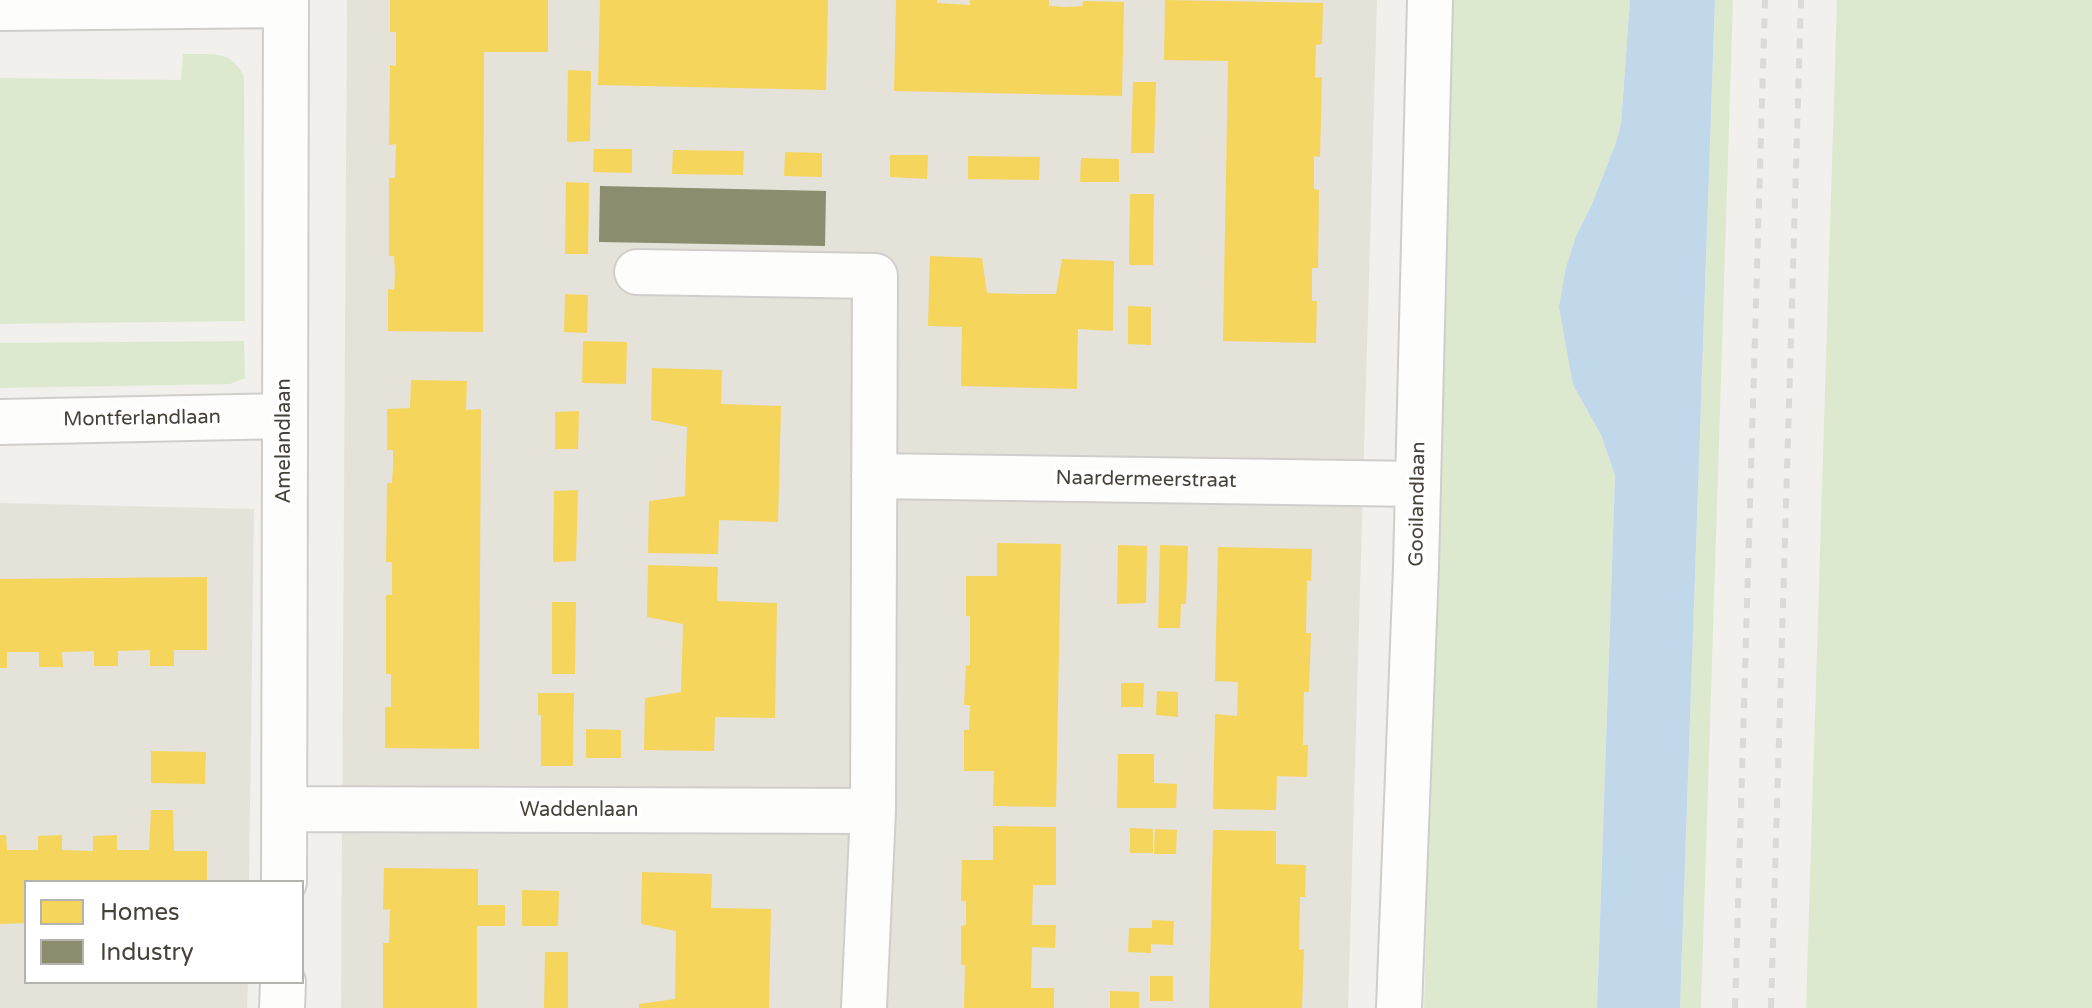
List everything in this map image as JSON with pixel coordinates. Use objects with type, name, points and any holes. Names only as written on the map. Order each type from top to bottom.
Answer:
[{"type":"street","name":"Gooilandlaan","points":[[1399,1008],[1418,484],[1430,0]]},
{"type":"street","points":[[0,8],[286,3]]},
{"type":"street","name":"Amelandlaan","points":[[284,880],[286,3]]},
{"type":"street","points":[[637,272],[875,276],[873,811],[864,1008]]},
{"type":"street","name":"Montferlandlaan","points":[[0,422],[285,416]]},
{"type":"street","name":"Naardermeerstraat","points":[[874,476],[1418,484]]},
{"type":"street","name":"Waddenlaan","points":[[285,809],[873,811]]},
{"type":"street","points":[[282,1008],[283,984]]},
{"type":"shaded area","points":[[347,0],[1377,0],[1348,1008],[341,1008]]},
{"type":"shaded area","points":[[0,503],[254,509],[249,880],[24,880],[24,984],[248,984],[247,1008],[0,1008]]},
{"type":"green space","points":[[1452,0],[1630,0],[1621,124],[1566,267],[1573,385],[1601,435],[1615,476],[1597,1008],[1424,1008]]},
{"type":"green space","points":[[1715,0],[1733,0],[1701,1008],[1680,1008]]},
{"type":"green space","points":[[1837,0],[2092,0],[2092,1008],[1806,1008]]},
{"type":"green space","points":[[183,54],[226,57],[233,61],[244,77],[245,321],[0,324],[0,78],[181,80]]},
{"type":"green space","points":[[244,341],[245,378],[230,384],[0,388],[0,343]]},
{"type":"water","points":[[1630,0],[1715,0],[1680,1008],[1597,1008],[1615,476],[1601,435],[1573,385],[1559,307],[1566,267],[1576,236],[1592,204],[1621,124]]},
{"type":"building: Homes","points":[[390,0],[548,0],[548,52],[484,52],[483,332],[388,331],[388,289],[394,290],[395,273],[394,256],[389,256],[389,178],[395,178],[396,144],[389,145],[390,65],[396,66],[396,32],[390,32]]},
{"type":"building: Homes","points":[[600,0],[828,0],[826,90],[598,85]]},
{"type":"building: Homes","points":[[896,0],[937,0],[937,3],[970,5],[970,0],[1049,0],[1049,6],[1066,7],[1082,6],[1083,1],[1124,2],[1122,96],[894,91]]},
{"type":"building: Homes","points":[[1165,0],[1323,3],[1322,44],[1316,45],[1315,78],[1322,77],[1320,157],[1314,156],[1314,189],[1319,190],[1318,268],[1312,268],[1312,301],[1317,301],[1316,343],[1223,341],[1228,61],[1164,60]]},
{"type":"building: Homes","points":[[568,70],[591,71],[590,141],[567,142]]},
{"type":"building: Homes","points":[[1133,82],[1156,82],[1154,153],[1131,153]]},
{"type":"building: Homes","points":[[594,149],[632,149],[632,173],[593,172]]},
{"type":"building: Homes","points":[[673,150],[744,151],[743,175],[672,174]]},
{"type":"building: Homes","points":[[785,152],[822,153],[822,177],[784,176]]},
{"type":"building: Homes","points":[[890,155],[928,155],[927,179],[890,177]]},
{"type":"building: Homes","points":[[968,156],[1040,157],[1039,180],[968,179]]},
{"type":"building: Homes","points":[[1081,158],[1119,159],[1119,182],[1080,182]]},
{"type":"building: Homes","points":[[566,182],[589,183],[588,254],[565,254]]},
{"type":"building: Homes","points":[[1130,194],[1154,194],[1153,265],[1129,265]]},
{"type":"building: Homes","points":[[930,256],[982,258],[987,293],[1021,294],[1056,294],[1062,259],[1114,261],[1113,331],[1078,329],[1077,389],[961,386],[962,327],[928,326]]},
{"type":"building: Homes","points":[[565,294],[588,295],[587,333],[564,332]]},
{"type":"building: Homes","points":[[1128,306],[1151,307],[1151,345],[1128,344]]},
{"type":"building: Homes","points":[[583,341],[627,342],[626,384],[582,383]]},
{"type":"building: Homes","points":[[652,368],[722,370],[721,404],[781,406],[778,522],[719,520],[718,554],[648,553],[649,501],[685,496],[687,427],[651,420]]},
{"type":"building: Homes","points":[[411,380],[467,381],[466,410],[481,409],[479,749],[385,748],[385,707],[391,707],[391,674],[386,674],[386,595],[392,595],[392,562],[386,562],[387,483],[392,483],[393,467],[393,450],[387,450],[387,409],[410,408]]},
{"type":"building: Homes","points":[[579,411],[578,449],[555,449],[555,412]]},
{"type":"building: Homes","points":[[578,490],[576,561],[553,562],[554,491]]},
{"type":"building: Homes","points":[[997,543],[1061,544],[1056,807],[993,806],[994,771],[964,771],[964,730],[969,730],[970,705],[964,705],[966,665],[970,666],[966,576],[997,576]]},
{"type":"building: Homes","points":[[1118,545],[1147,546],[1146,603],[1117,604]]},
{"type":"building: Homes","points":[[1160,545],[1188,546],[1186,604],[1181,604],[1180,628],[1158,628]]},
{"type":"building: Homes","points":[[1218,547],[1312,549],[1311,581],[1307,580],[1306,633],[1311,633],[1309,692],[1304,692],[1303,745],[1308,745],[1307,777],[1277,776],[1276,810],[1213,809],[1215,714],[1237,716],[1238,682],[1215,681]]},
{"type":"building: Homes","points":[[648,565],[718,567],[717,601],[777,603],[775,718],[715,717],[714,751],[644,750],[645,698],[681,692],[683,624],[647,617]]},
{"type":"building: Homes","points":[[207,577],[207,650],[174,650],[174,666],[150,666],[150,650],[118,651],[118,666],[94,666],[94,651],[62,652],[63,667],[39,667],[39,652],[7,652],[7,668],[0,668],[0,579]]},
{"type":"building: Homes","points":[[552,602],[576,602],[575,674],[552,674]]},
{"type":"building: Homes","points":[[1121,683],[1144,683],[1143,707],[1121,707]]},
{"type":"building: Homes","points":[[1157,691],[1178,692],[1178,717],[1156,715]]},
{"type":"building: Homes","points":[[538,693],[574,693],[573,766],[541,766]]},
{"type":"building: Homes","points":[[586,729],[621,730],[621,758],[586,758]]},
{"type":"building: Homes","points":[[151,751],[206,752],[205,784],[151,783]]},
{"type":"building: Homes","points":[[1118,754],[1154,754],[1154,783],[1177,784],[1176,808],[1117,808]]},
{"type":"building: Homes","points":[[151,810],[173,810],[174,851],[207,851],[207,880],[24,880],[24,923],[0,924],[0,835],[6,835],[7,850],[38,850],[38,836],[62,835],[62,850],[93,851],[93,836],[117,835],[117,850],[149,850]]},
{"type":"building: Homes","points":[[993,826],[1056,827],[1056,885],[1033,885],[1032,925],[1056,925],[1055,948],[1032,947],[1031,988],[1054,988],[1054,1008],[964,1008],[965,965],[961,965],[961,926],[966,925],[966,901],[961,901],[962,860],[993,860]]},
{"type":"building: Homes","points":[[1130,828],[1153,829],[1153,853],[1130,853]]},
{"type":"building: Homes","points":[[1155,829],[1177,830],[1176,854],[1154,854]]},
{"type":"building: Homes","points":[[1213,830],[1276,831],[1276,864],[1306,865],[1305,897],[1300,897],[1299,950],[1304,949],[1302,1008],[1209,1008]]},
{"type":"building: Homes","points":[[384,868],[478,869],[478,905],[505,905],[505,926],[477,926],[477,1008],[383,1008],[383,943],[389,943],[390,909],[383,910]]},
{"type":"building: Homes","points":[[642,872],[712,874],[711,908],[771,909],[769,1008],[639,1008],[639,1004],[675,999],[676,931],[641,924]]},
{"type":"building: Homes","points":[[522,890],[559,891],[558,926],[522,926]]},
{"type":"building: Homes","points":[[1152,920],[1174,921],[1173,945],[1151,944],[1151,953],[1128,952],[1129,928],[1152,928]]},
{"type":"building: Homes","points":[[545,952],[568,952],[568,1008],[544,1008]]},
{"type":"building: Homes","points":[[1150,976],[1173,976],[1173,1001],[1150,1001]]},
{"type":"building: Homes","points":[[1110,991],[1139,992],[1139,1008],[1110,1008]]},
{"type":"building: Industry","points":[[600,186],[826,191],[825,246],[599,242]]},
{"type":"railway","points":[[1735,1008],[1765,0]]},
{"type":"railway","points":[[1771,1008],[1801,0]]}]
